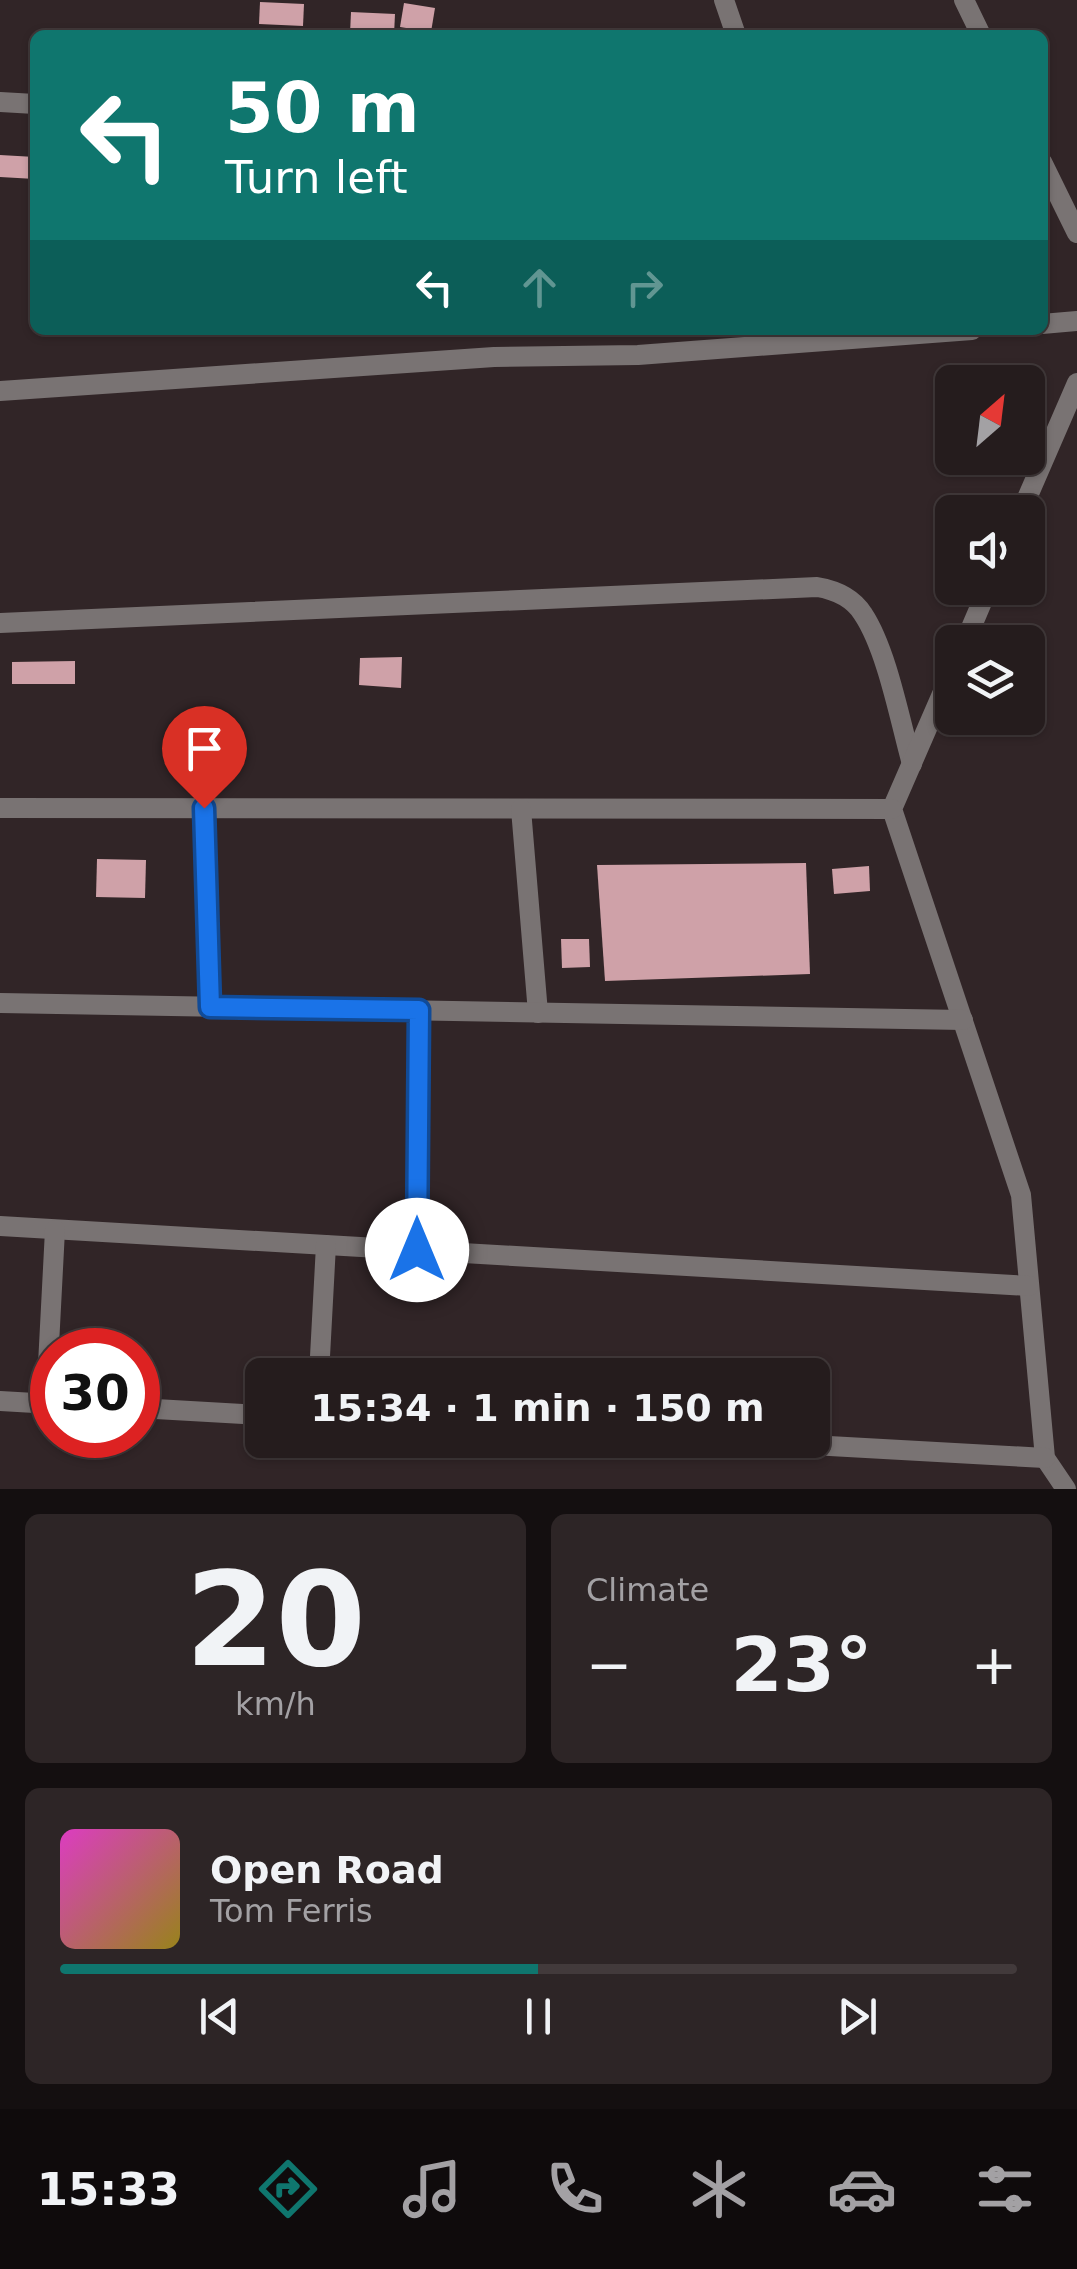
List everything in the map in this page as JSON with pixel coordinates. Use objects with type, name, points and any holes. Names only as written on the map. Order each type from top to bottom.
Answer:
[{"type":"street","points":[[702,0],[725,1],[734,30]]},
{"type":"street","points":[[964,0],[979,30]]},
{"type":"street","points":[[0,102],[30,104]]},
{"type":"street","points":[[1048,174],[1077,233]]},
{"type":"street","points":[[1048,323],[1077,321]]},
{"type":"street","points":[[0,391],[494,357],[638,355],[823,336]]},
{"type":"street","points":[[1028,495],[1077,383]]},
{"type":"street","points":[[0,623],[817,587],[837,591],[862,612],[879,650],[912,764]]},
{"type":"street","points":[[935,710],[892,810],[1021,1196],[1045,1458],[1066,1489]]},
{"type":"street","points":[[0,808],[892,810]]},
{"type":"street","points":[[204,808],[210,1007]]},
{"type":"street","points":[[521,809],[538,1013]]},
{"type":"street","points":[[0,1003],[963,1020]]},
{"type":"street","points":[[417,1250],[419,1010]]},
{"type":"street","points":[[0,1226],[1030,1286]]},
{"type":"street","points":[[52,1328],[55,1230]]},
{"type":"street","points":[[320,1358],[326,1245]]},
{"type":"street","points":[[0,1401],[30,1402]]},
{"type":"street","points":[[160,1409],[245,1414]]},
{"type":"street","points":[[830,1446],[1045,1458]]},
{"type":"building","points":[[260,2],[304,4],[303,26],[259,24]]},
{"type":"building","points":[[404,3],[435,8],[431,30],[400,27]]},
{"type":"building","points":[[351,12],[395,14],[394,30],[350,30]]},
{"type":"building","points":[[0,155],[30,157],[30,179],[0,177]]},
{"type":"building","points":[[402,657],[401,688],[359,685],[360,658]]},
{"type":"building","points":[[75,661],[75,684],[12,684],[12,662]]},
{"type":"building","points":[[97,859],[146,860],[145,898],[96,897]]},
{"type":"building","points":[[806,863],[810,974],[605,981],[597,865]]},
{"type":"building","points":[[869,866],[870,891],[834,894],[832,869]]},
{"type":"building","points":[[561,939],[589,939],[590,967],[562,968]]},
{"type":"route","points":[[204,808],[210,1007],[419,1010],[417,1250]]}]
